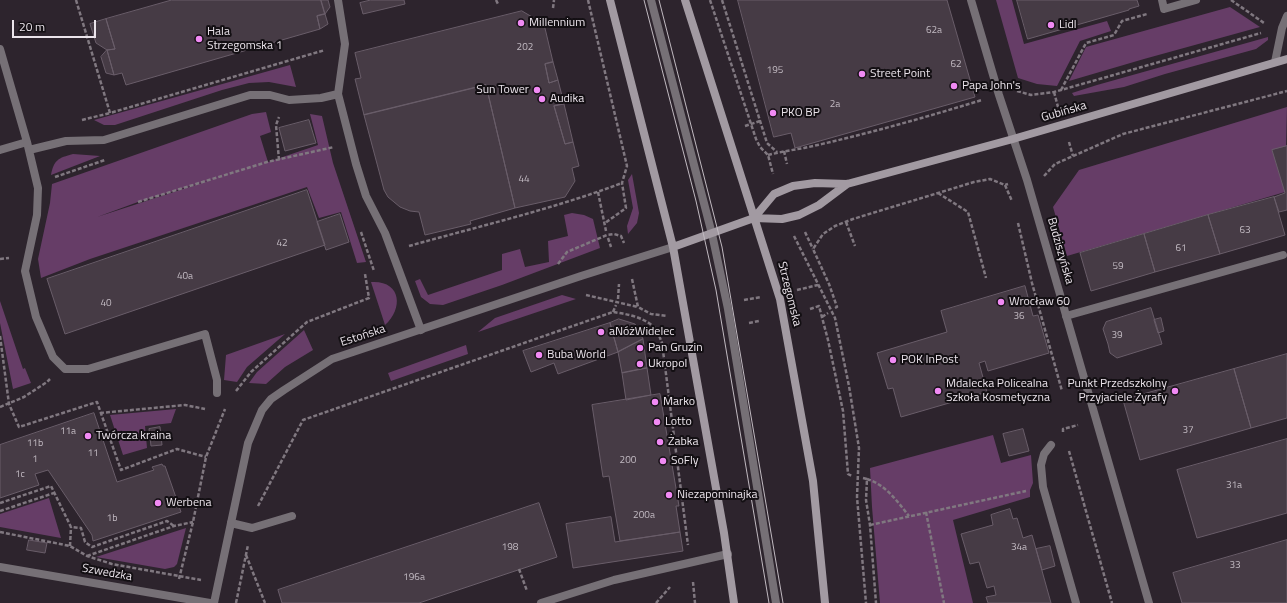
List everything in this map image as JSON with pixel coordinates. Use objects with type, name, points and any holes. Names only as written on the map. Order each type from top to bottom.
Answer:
[{"type":"main road","points":[[610,0],[673,247],[728,554],[734,603]]},
{"type":"main road","name":"Strzegomska","points":[[685,0],[777,286],[813,481],[825,603]]},
{"type":"main road","name":"Gubińska","points":[[754,218],[774,194],[793,186],[815,183],[847,184],[1013,139],[1287,59]]},
{"type":"main road","name":"Gubińska","points":[[754,218],[782,219],[799,216],[819,205],[847,184]]},
{"type":"main road","points":[[673,247],[754,218]]},
{"type":"street","points":[[338,0],[345,44],[338,94],[366,196],[385,234],[421,330]]},
{"type":"street","points":[[651,0],[712,234],[729,315],[776,603]]},
{"type":"street","name":"Budziszyńska","points":[[971,0],[999,95],[1027,180],[1149,603]]},
{"type":"street","points":[[1162,0],[1164,9],[1196,0]]},
{"type":"street","points":[[1275,62],[1282,28],[1287,16]]},
{"type":"street","points":[[0,49],[28,146],[38,188],[37,216],[25,271],[36,316],[53,357],[65,369],[88,369],[205,334],[217,380],[217,393]]},
{"type":"street","points":[[0,150],[66,142],[104,140],[250,95],[270,95],[289,100],[321,98],[338,94]]},
{"type":"street","name":"Estońska","points":[[214,603],[248,443],[262,410],[271,399],[332,359],[547,287],[673,247]]},
{"type":"street","points":[[1066,316],[1283,255]]},
{"type":"street","points":[[1051,445],[1044,454],[1041,465],[1043,487],[1076,603]]},
{"type":"street","points":[[231,523],[252,528],[292,516]]},
{"type":"street","points":[[541,603],[614,580],[728,554]]},
{"type":"street","name":"Szwedzka","points":[[0,567],[210,603]]},
{"type":"path","points":[[76,0],[110,113],[345,44]]},
{"type":"path","points":[[496,0],[498,4]]},
{"type":"path","points":[[553,8],[554,0]]},
{"type":"path","points":[[588,0],[627,166],[622,183],[626,208],[605,223]]},
{"type":"path","points":[[710,0],[751,124],[758,143],[768,154],[773,176]]},
{"type":"path","points":[[722,0],[766,143],[777,152]]},
{"type":"path","points":[[1232,0],[1274,30]]},
{"type":"path","points":[[1061,90],[1086,43],[1114,35],[1122,21],[1164,9]]},
{"type":"path","points":[[768,154],[804,148],[894,126],[1016,90],[1031,95],[1061,90],[1282,28]]},
{"type":"path","points":[[279,160],[276,124],[281,115]]},
{"type":"path","points":[[741,128],[760,121]]},
{"type":"path","points":[[138,202],[279,160],[334,147]]},
{"type":"path","points":[[784,151],[787,164]]},
{"type":"path","points":[[627,166],[633,164]]},
{"type":"path","points":[[391,251],[512,218],[598,192],[622,183]]},
{"type":"path","points":[[1005,185],[1013,203]]},
{"type":"path","points":[[598,192],[606,231]]},
{"type":"path","points":[[937,193],[968,212],[986,278]]},
{"type":"path","points":[[846,222],[855,246]]},
{"type":"path","points":[[792,231],[836,320],[859,448],[857,497],[866,603]]},
{"type":"path","points":[[805,232],[813,249]]},
{"type":"path","points":[[547,287],[556,266],[567,252],[598,238],[614,234],[621,236],[624,242]]},
{"type":"path","points":[[1021,237],[1062,391]]},
{"type":"path","points":[[608,238],[611,247]]},
{"type":"path","points":[[234,394],[251,372],[307,322],[369,298],[365,274]]},
{"type":"path","points":[[618,299],[619,284]]},
{"type":"path","points":[[806,288],[818,285]]},
{"type":"path","points":[[634,288],[638,307]]},
{"type":"path","points":[[582,295],[638,307],[651,314],[664,317]]},
{"type":"path","points":[[742,300],[752,298]]},
{"type":"path","points":[[613,312],[616,305]]},
{"type":"path","points":[[810,309],[819,306],[828,340],[843,411],[848,474],[852,476]]},
{"type":"path","points":[[236,603],[256,511],[302,420],[613,312],[628,314],[648,323],[655,329],[662,343],[695,603]]},
{"type":"path","points":[[822,317],[828,313]]},
{"type":"path","points":[[746,324],[758,321]]},
{"type":"path","points":[[0,336],[9,404],[19,427],[97,402],[121,470],[177,449],[206,457]]},
{"type":"path","points":[[662,343],[666,342]]},
{"type":"path","points":[[0,407],[24,397],[47,382],[61,365]]},
{"type":"path","points":[[100,413],[185,405],[211,410]]},
{"type":"path","points":[[178,581],[194,522],[206,457],[227,406]]},
{"type":"path","points":[[218,411],[224,412]]},
{"type":"path","points":[[1096,421],[1063,429],[1112,603]]},
{"type":"path","points":[[1051,445],[1066,441]]},
{"type":"path","points":[[863,478],[878,482],[897,500],[909,516]]},
{"type":"path","points":[[868,479],[866,500],[870,525],[876,603]]},
{"type":"path","points":[[0,503],[51,486],[71,527],[70,546]]},
{"type":"path","points":[[870,525],[1043,487]]},
{"type":"path","points":[[0,510],[54,493]]},
{"type":"path","points":[[926,512],[944,603]]},
{"type":"path","points":[[71,527],[81,528],[85,542],[92,547],[167,521],[174,526]]},
{"type":"path","points":[[87,556],[174,526],[194,522]]},
{"type":"path","points":[[0,532],[70,546],[87,556],[112,564],[239,586]]},
{"type":"path","points":[[246,554],[265,603]]},
{"type":"path","points":[[519,569],[528,596]]},
{"type":"shaded area","points":[[996,0],[1012,0],[1024,44],[1107,21],[1111,31],[1080,41],[1057,86],[1037,84],[1018,78]]},
{"type":"shaded area","points":[[1230,7],[1260,27],[1069,81],[1086,47]]},
{"type":"shaded area","points":[[1268,37],[1268,40],[1256,49],[1124,87],[1074,96],[1072,93],[1097,85]]},
{"type":"shaded area","points":[[290,65],[296,87],[269,82],[249,83],[222,90],[115,125],[104,125],[94,120]]},
{"type":"shaded area","points":[[1287,107],[1285,192],[1067,256],[1053,207],[1079,170]]},
{"type":"shaded area","points":[[266,112],[271,132],[260,136],[268,162],[318,145],[310,114],[322,116],[333,163],[366,262],[357,263],[341,212],[319,218],[307,187],[90,259],[41,278],[38,259],[50,203],[52,184],[252,114]],"holes":[[[217,178],[97,217],[138,202]]]},
{"type":"shaded area","points":[[73,154],[100,156],[51,175],[55,163],[60,158]]},
{"type":"shaded area","points":[[632,174],[639,213],[637,223],[628,234],[627,226],[633,208],[628,180]]},
{"type":"shaded area","points":[[572,213],[584,215],[593,219],[600,248],[502,285],[443,305],[430,304],[421,297],[415,281],[420,279],[428,295],[502,270],[502,254],[520,249],[525,267],[549,262],[548,241],[568,236],[564,215]]},
{"type":"shaded area","points":[[371,282],[389,285],[394,290],[396,296],[397,303],[395,311],[385,325]]},
{"type":"shaded area","points":[[562,295],[576,299],[478,332],[495,318]]},
{"type":"shaded area","points":[[0,301],[23,369],[25,368],[31,383],[13,389],[0,323]]},
{"type":"shaded area","points":[[304,330],[313,350],[285,367],[266,384],[249,383],[257,372]]},
{"type":"shaded area","points":[[285,334],[247,367],[237,382],[224,380],[226,355]]},
{"type":"shaded area","points":[[466,345],[468,354],[391,381],[388,373]]},
{"type":"shaded area","points":[[176,409],[171,423],[145,426],[147,448],[123,455],[110,415]]},
{"type":"shaded area","points":[[993,435],[1001,463],[1031,455],[1033,483],[1030,490],[1030,497],[953,520],[973,603],[880,603],[870,468]]},
{"type":"shaded area","points":[[49,498],[61,538],[0,527],[0,514]]},
{"type":"shaded area","points":[[186,528],[177,564],[174,567],[165,569],[96,557]]},
{"type":"building","name":"Hala Strzegomska 1","points":[[172,0],[321,0],[325,14],[317,16],[320,29],[126,85],[122,73],[114,75],[107,50],[115,49],[106,19]]},
{"type":"building","points":[[321,0],[328,0],[330,7],[325,14]]},
{"type":"building","points":[[371,0],[404,0],[405,4],[363,14],[360,3]]},
{"type":"building","name":"Street Point","points":[[738,0],[947,0],[975,97],[795,148],[791,133],[774,137]]},
{"type":"building","name":"Lidl","points":[[1017,0],[1137,0],[1139,6],[1028,39]]},
{"type":"building","points":[[522,11],[544,24],[553,62],[545,64],[549,83],[558,80],[564,104],[554,106],[565,144],[573,142],[579,166],[572,168],[575,181],[565,197],[515,208],[486,85],[364,115],[355,79],[361,78],[355,53]]},
{"type":"building","points":[[325,14],[328,24],[320,29],[317,16]]},
{"type":"building","points":[[106,19],[115,49],[107,50],[96,43],[90,24]]},
{"type":"building","points":[[107,50],[114,75],[106,73],[101,57]]},
{"type":"building","points":[[553,62],[558,80],[549,83],[545,64]]},
{"type":"building","points":[[486,85],[515,208],[470,221],[471,224],[425,235],[419,212],[410,211],[400,207],[388,197],[384,190],[364,115]]},
{"type":"building","points":[[564,104],[573,142],[565,144],[554,106]]},
{"type":"building","points":[[309,120],[316,143],[285,151],[279,128]]},
{"type":"building","points":[[1287,146],[1287,210],[1279,212],[1274,197],[1285,193],[1272,150]]},
{"type":"building","points":[[307,190],[325,245],[65,334],[47,279]]},
{"type":"building","points":[[1274,197],[1285,235],[1220,254],[1208,215]]},
{"type":"building","points":[[340,214],[349,242],[326,250],[317,222]]},
{"type":"building","points":[[1208,215],[1220,254],[1155,272],[1144,234]]},
{"type":"building","points":[[1144,234],[1155,272],[1091,291],[1080,253]]},
{"type":"building","points":[[1025,286],[1033,316],[1038,315],[1049,353],[988,371],[985,361],[979,363],[987,392],[901,417],[893,388],[888,389],[877,353],[947,332],[941,311]]},
{"type":"building","points":[[1151,308],[1162,344],[1117,358],[1110,353],[1103,329],[1106,322]]},
{"type":"building","points":[[1161,318],[1164,331],[1158,333],[1154,320]]},
{"type":"building","points":[[619,319],[635,324],[643,339],[618,352],[610,323]]},
{"type":"building","points":[[610,323],[618,352],[558,374],[554,363],[531,372],[523,351]]},
{"type":"building","points":[[643,339],[647,368],[622,373],[618,352]]},
{"type":"building","points":[[1287,354],[1287,418],[1251,428],[1234,369]]},
{"type":"building","points":[[647,368],[651,395],[626,400],[622,373]]},
{"type":"building","points":[[1234,369],[1251,428],[1140,460],[1123,400]]},
{"type":"building","points":[[660,394],[679,506],[676,506],[680,532],[620,541],[609,476],[603,477],[592,405]]},
{"type":"building","points":[[94,413],[117,482],[154,470],[152,467],[162,464],[165,466],[181,512],[93,541],[92,535],[48,470],[35,474],[39,485],[0,498],[0,445]]},
{"type":"building","points":[[160,427],[162,445],[151,446],[149,429]]},
{"type":"building","points":[[1023,429],[1029,451],[1009,456],[1003,434]]},
{"type":"building","points":[[1287,439],[1287,513],[1197,538],[1177,470]]},
{"type":"building","points":[[539,503],[557,557],[419,603],[282,603],[278,590]]},
{"type":"building","points":[[1010,509],[1013,519],[1017,518],[1023,538],[1032,535],[1051,603],[988,603],[986,597],[996,595],[994,586],[987,588],[979,562],[970,564],[961,534],[993,525],[991,515]]},
{"type":"building","points":[[611,517],[615,542],[680,532],[683,551],[573,568],[566,524]]},
{"type":"building","points":[[29,540],[47,543],[45,553],[27,550]]},
{"type":"building","points":[[1287,540],[1287,603],[1182,603],[1173,573]]},
{"type":"building","points":[[1050,546],[1055,566],[1042,570],[1036,549]]},
{"type":"tram line","points":[[644,0],[696,201],[716,290],[769,603]]},
{"type":"tram line","points":[[659,0],[722,247],[783,603]]},
{"type":"place","name":"Millennium","points":[[521,23]]},
{"type":"place","name":"Lidl","points":[[1051,25]]},
{"type":"place","name":"Hala Strzegomska 1","points":[[199,39]]},
{"type":"place","name":"Street Point","points":[[862,74]]},
{"type":"place","name":"Papa John's","points":[[954,86]]},
{"type":"place","name":"Sun Tower","points":[[537,90]]},
{"type":"place","name":"Audika","points":[[542,99]]},
{"type":"place","name":"PKO BP","points":[[773,113]]},
{"type":"place","name":"Wrocław 60","points":[[1001,302]]},
{"type":"place","name":"aNóżWidelec","points":[[601,332]]},
{"type":"place","name":"Pan Gruzin","points":[[640,348]]},
{"type":"place","name":"Buba World","points":[[539,355]]},
{"type":"place","name":"POK InPost","points":[[893,360]]},
{"type":"place","name":"Ukropol","points":[[640,364]]},
{"type":"place","name":"Mdalecka Policealna Szkoła Kosmetyczna","points":[[938,391]]},
{"type":"place","name":"Punkt Przedszkolny Przyjaciele Żyrafy","points":[[1175,391]]},
{"type":"place","name":"Marko","points":[[655,402]]},
{"type":"place","name":"Lotto","points":[[657,422]]},
{"type":"place","name":"Twórcza kraina","points":[[88,436]]},
{"type":"place","name":"Żabka","points":[[660,442]]},
{"type":"place","name":"SoFly","points":[[663,461]]},
{"type":"place","name":"Niezapominajka","points":[[669,495]]},
{"type":"place","name":"Werbena","points":[[158,503]]}]
